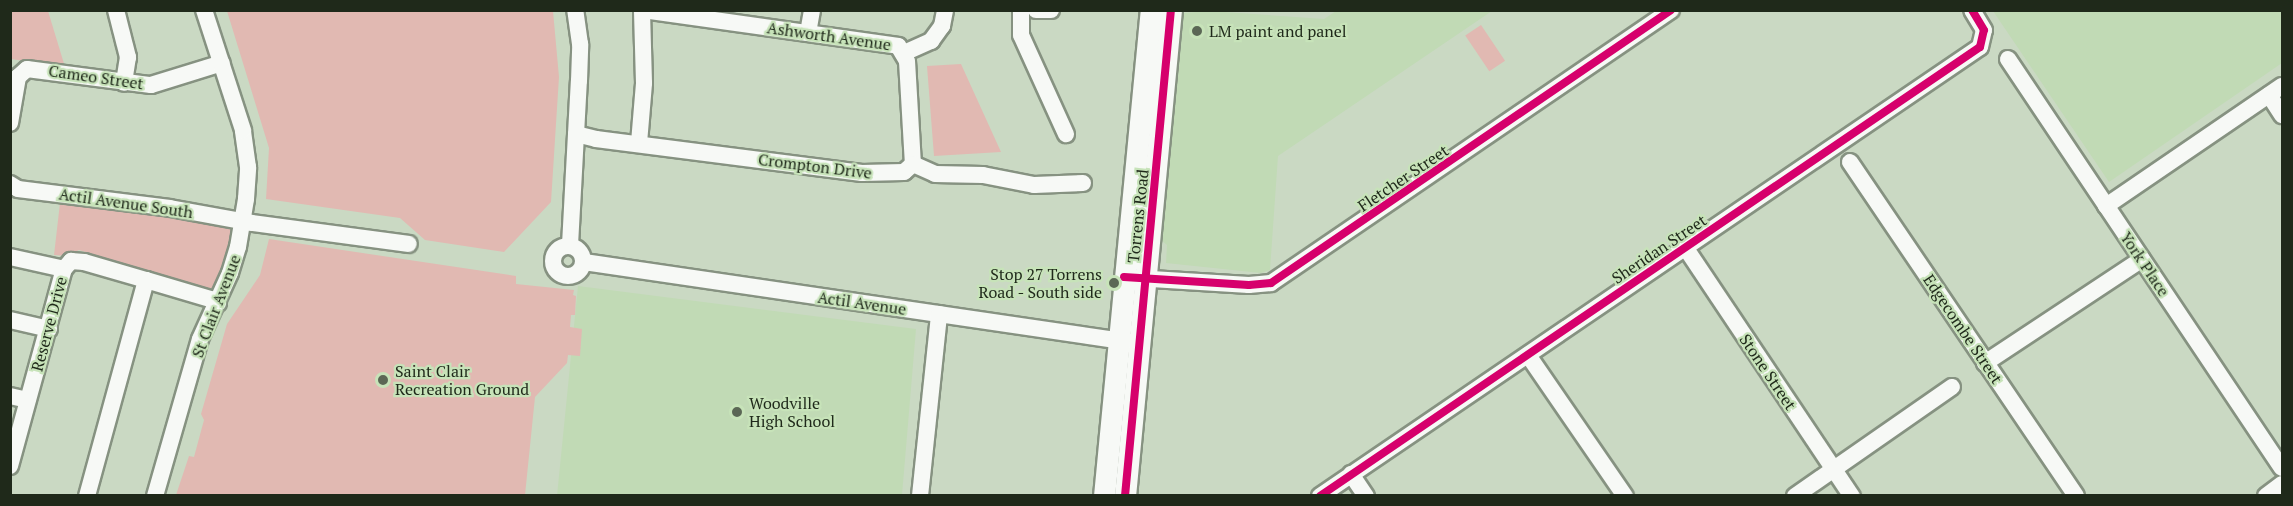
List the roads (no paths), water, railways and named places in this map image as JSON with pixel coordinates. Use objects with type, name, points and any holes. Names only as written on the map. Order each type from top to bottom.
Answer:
[{"type":"main road","name":"Torrens Road","points":[[1125,495],[1129,342],[1152,101],[1151,10]]},
{"type":"main road","name":"Torrens Road","points":[[1152,101],[1171,10]]},
{"type":"main road","name":"Torrens Road","points":[[1104,495],[1129,342]]},
{"type":"street","points":[[116,10],[128,57],[124,83]]},
{"type":"street","name":"St Clair Avenue","points":[[155,495],[200,339],[210,313],[218,303],[238,247],[243,220],[248,167],[246,149],[222,63],[204,10]]},
{"type":"street","points":[[570,245],[580,44],[575,10]]},
{"type":"street","points":[[639,143],[644,83],[643,10]]},
{"type":"street","name":"Ashworth Avenue","points":[[643,10],[679,12],[887,43],[897,46],[904,53]]},
{"type":"street","points":[[808,33],[812,10]]},
{"type":"street","points":[[945,10],[937,34],[931,41],[904,53],[913,164],[935,174],[983,175],[1034,185],[1083,183]]},
{"type":"street","points":[[1021,10],[1021,35],[1066,134]]},
{"type":"street","points":[[1036,10],[1051,10]]},
{"type":"street","name":"Fletcher Street","points":[[1135,278],[1249,285],[1271,283],[1671,10]]},
{"type":"street","name":"Sheridan Street","points":[[1320,495],[1980,47],[1984,30],[1972,10]]},
{"type":"street","name":"York Place","points":[[2007,60],[2283,468]]},
{"type":"street","name":"Cameo Street","points":[[10,123],[18,77],[27,69],[124,83],[160,84],[222,63]]},
{"type":"street","points":[[2106,206],[2276,91],[2283,115]]},
{"type":"street","name":"Crompton Drive","points":[[576,134],[862,173],[904,172],[913,164]]},
{"type":"street","name":"Edgecombe Street","points":[[1850,162],[2076,495]]},
{"type":"street","name":"Actil Avenue South","points":[[10,184],[18,189],[170,208],[243,220]]},
{"type":"street","points":[[243,220],[410,244]]},
{"type":"street","points":[[570,245],[580,251],[584,262],[576,274],[569,276],[556,271],[553,257],[563,246],[570,245]]},
{"type":"street","name":"Stone Street","points":[[1685,248],[1852,495]]},
{"type":"street","points":[[10,257],[64,269]]},
{"type":"street","points":[[1985,363],[2142,259]]},
{"type":"street","name":"Reserve Drive","points":[[10,466],[64,269],[71,261],[84,262],[146,279],[218,303]]},
{"type":"street","name":"Actil Avenue","points":[[584,262],[1129,342]]},
{"type":"street","points":[[87,495],[146,279]]},
{"type":"street","points":[[920,495],[939,315]]},
{"type":"street","points":[[10,320],[49,329]]},
{"type":"street","points":[[1528,355],[1625,495]]},
{"type":"street","points":[[1795,495],[1952,387]]},
{"type":"street","points":[[10,396],[28,400]]},
{"type":"street","points":[[1351,474],[1366,495]]},
{"type":"street","points":[[2266,495],[2283,484]]},
{"type":"place","name":"LM paint and panel","points":[[1197,31]]},
{"type":"place","name":"Stop 27 Torrens Road - South side","points":[[1114,283]]},
{"type":"place","name":"Saint Clair Recreation Ground","points":[[383,380]]},
{"type":"place","name":"Woodville High School","points":[[737,412]]}]
